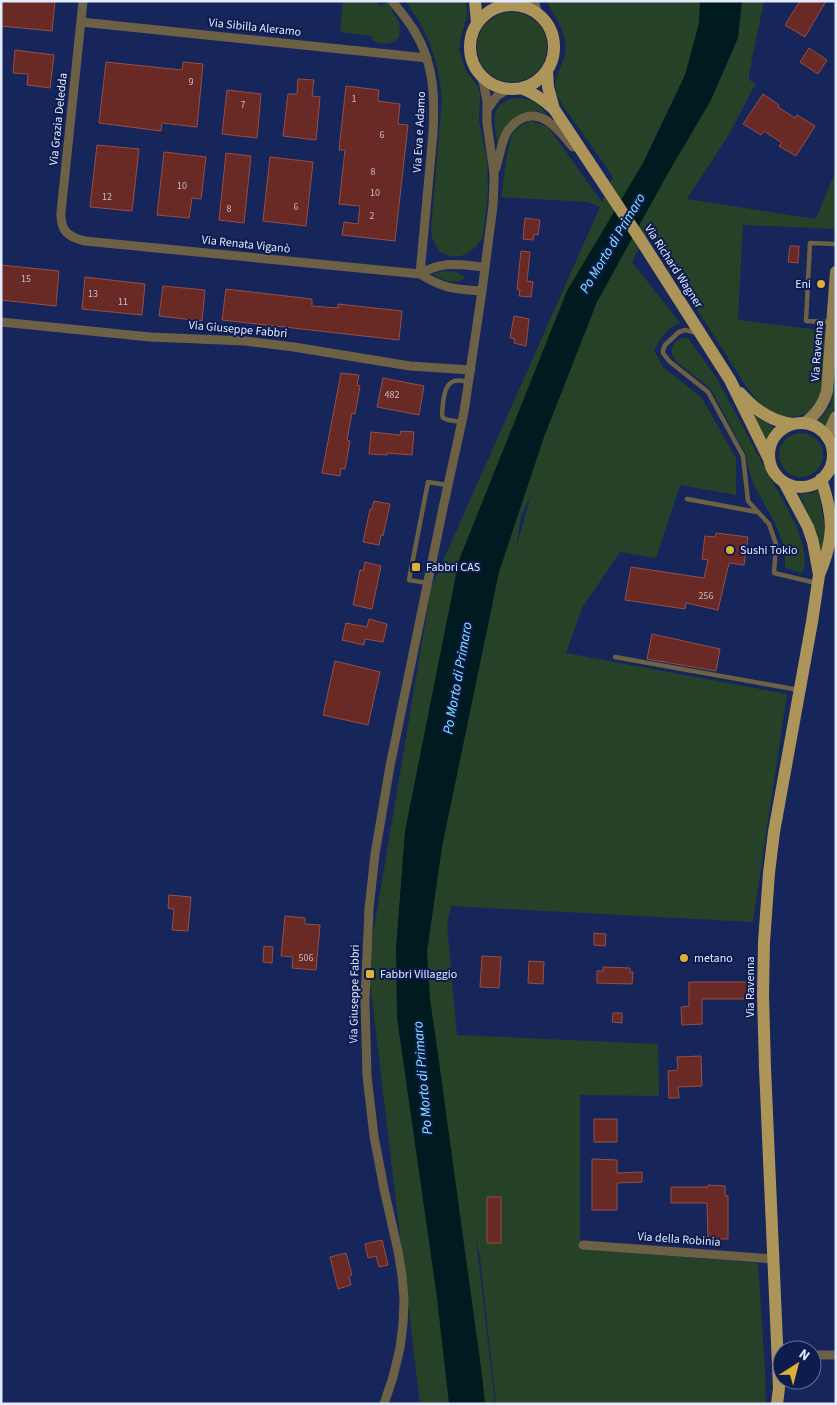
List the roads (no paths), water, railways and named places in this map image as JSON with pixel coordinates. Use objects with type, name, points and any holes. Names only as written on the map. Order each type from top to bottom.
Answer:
[{"type":"main road","points":[[475,1],[477,23],[470,40],[470,51],[474,64],[482,76]]},
{"type":"main road","name":"Via Richard Wagner","points":[[477,23],[493,9],[508,3],[536,7],[551,30],[554,40],[552,59],[547,70],[548,87],[554,109],[730,380],[769,459]]},
{"type":"main road","points":[[514,88],[533,83],[547,70]]},
{"type":"main road","name":"Via Richard Wagner","points":[[482,76],[495,85],[514,88],[536,95],[554,109]]},
{"type":"main road","name":"Via Ravenna","points":[[818,579],[813,542],[808,527],[784,482],[774,473],[769,459],[769,451],[773,438],[779,432],[799,424],[820,409],[825,400],[828,391],[836,272]]},
{"type":"main road","name":"Via Richard Wagner","points":[[730,380],[754,408],[783,423],[799,424]]},
{"type":"main road","name":"Via Ravenna","points":[[779,1340],[765,1068],[764,942],[768,881],[774,832],[818,579],[827,555],[831,535],[831,517],[828,502],[829,473],[832,462],[832,445],[836,417]]},
{"type":"main road","points":[[799,424],[817,428],[832,445]]},
{"type":"main road","points":[[784,482],[798,487],[813,485],[829,473]]},
{"type":"main road","name":"Via Ravenna","points":[[778,1404],[779,1390]]},
{"type":"street","name":"Via Grazia Deledda","points":[[71,236],[66,233],[60,220],[83,1]]},
{"type":"street","name":"Via Eva e Adamo","points":[[392,1],[416,33],[427,58],[433,86],[434,114],[420,274]]},
{"type":"street","name":"Via Sibilla Aleramo","points":[[81,22],[427,58]]},
{"type":"street","name":"Via Giuseppe Fabbri","points":[[384,1404],[400,1348],[404,1299],[401,1269],[378,1160],[369,1095],[365,1025],[370,890],[395,737],[447,485],[462,422],[482,291],[493,206],[494,173],[482,76]]},
{"type":"street","points":[[487,110],[497,96],[514,88]]},
{"type":"street","name":"Via Richard Wagner","points":[[494,173],[507,132],[518,121],[533,116],[542,118],[552,124],[593,168]]},
{"type":"street","name":"Via Renata Viganò","points":[[71,236],[85,241],[420,274],[451,289],[482,291]]},
{"type":"street","name":"Via Renata Viganò","points":[[420,274],[429,268],[442,264],[485,267]]},
{"type":"street","name":"Via Giuseppe Fabbri","points":[[1,322],[150,337],[245,340],[294,346],[410,366],[471,370]]},
{"type":"street","points":[[827,555],[836,532]]},
{"type":"street","name":"Via della Robinia","points":[[583,1245],[774,1258]]},
{"type":"street","points":[[822,1355],[836,1355]]},
{"type":"lane","points":[[833,322],[806,321],[810,244],[836,244]]},
{"type":"lane","points":[[701,334],[685,330],[679,332],[665,345],[663,353],[669,361],[708,392],[742,456],[748,502],[769,524],[776,544],[774,573],[818,579]]},
{"type":"lane","points":[[462,422],[443,418],[446,389],[455,380],[469,382]]},
{"type":"lane","points":[[427,583],[408,580],[428,482],[447,485]]},
{"type":"lane","points":[[687,499],[757,512]]},
{"type":"lane","points":[[615,657],[800,690]]},
{"type":"water","name":"Po Morto di Primaro","points":[[700,1],[742,1],[738,38],[711,100],[597,302],[544,437],[499,572],[442,847],[427,952],[430,999],[485,1404],[449,1404],[437,1298],[397,1018],[396,948],[405,831],[459,560],[567,291],[643,163],[685,75],[699,23]]},
{"type":"place","name":"Eni","points":[[821,284]]},
{"type":"place","name":"Sushi Tokio","points":[[730,550]]},
{"type":"place","name":"Fabbri CAS","points":[[416,567]]},
{"type":"place","name":"metano","points":[[684,958]]},
{"type":"place","name":"Fabbri Villaggio","points":[[370,974]]}]
